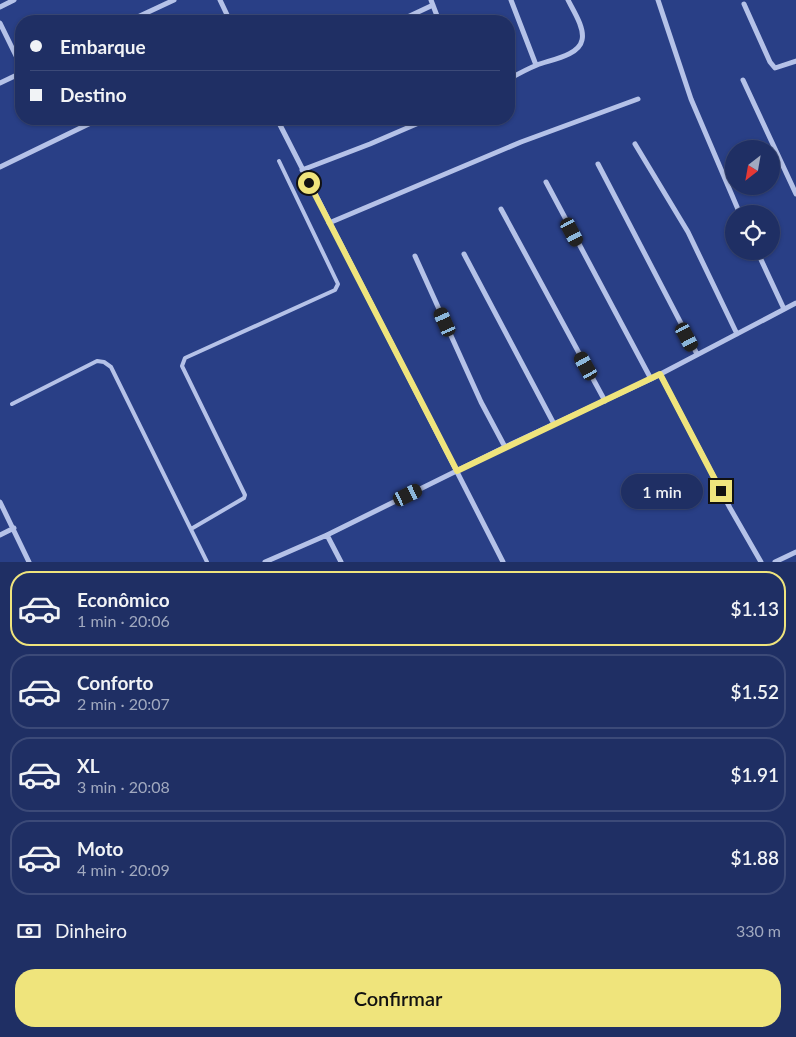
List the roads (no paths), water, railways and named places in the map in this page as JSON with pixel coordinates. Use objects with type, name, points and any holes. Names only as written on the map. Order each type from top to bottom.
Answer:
[{"type":"street","points":[[0,7],[14,0]]},
{"type":"street","points":[[142,15],[174,0]]},
{"type":"street","points":[[220,0],[227,15]]},
{"type":"street","points":[[511,0],[536,65]]},
{"type":"street","points":[[515,76],[536,65],[570,53],[579,47],[582,40],[582,32],[568,0]]},
{"type":"street","points":[[658,0],[691,99],[736,205]]},
{"type":"street","points":[[409,15],[432,2],[437,15]]},
{"type":"street","points":[[744,4],[770,62],[775,68],[796,61]]},
{"type":"street","points":[[0,23],[15,54]]},
{"type":"street","points":[[0,83],[15,76]]},
{"type":"street","points":[[743,80],[796,194]]},
{"type":"street","points":[[330,223],[521,142],[638,99]]},
{"type":"street","points":[[0,167],[87,125]]},
{"type":"street","points":[[280,125],[503,562]]},
{"type":"street","points":[[302,170],[414,125]]},
{"type":"street","points":[[635,144],[688,232],[737,334]]},
{"type":"street","points":[[598,164],[696,354]]},
{"type":"street","points":[[546,182],[651,379]]},
{"type":"street","points":[[501,209],[605,401]]},
{"type":"street","points":[[464,254],[554,424]]},
{"type":"street","points":[[416,256],[471,378],[505,447]]},
{"type":"street","points":[[760,260],[784,309]]},
{"type":"street","points":[[264,562],[327,535],[505,447],[651,379],[796,303]]},
{"type":"street","points":[[660,374],[730,508],[761,562]]},
{"type":"street","points":[[0,502],[29,562]]},
{"type":"street","points":[[0,535],[14,528]]},
{"type":"street","points":[[327,535],[341,562]]},
{"type":"street","points":[[775,562],[796,552]]},
{"type":"lane","points":[[191,529],[244,498],[245,495],[182,366],[182,361],[184,358],[334,290],[338,284],[279,161]]},
{"type":"lane","points":[[12,404],[96,361],[104,362],[110,367],[207,562]]}]
